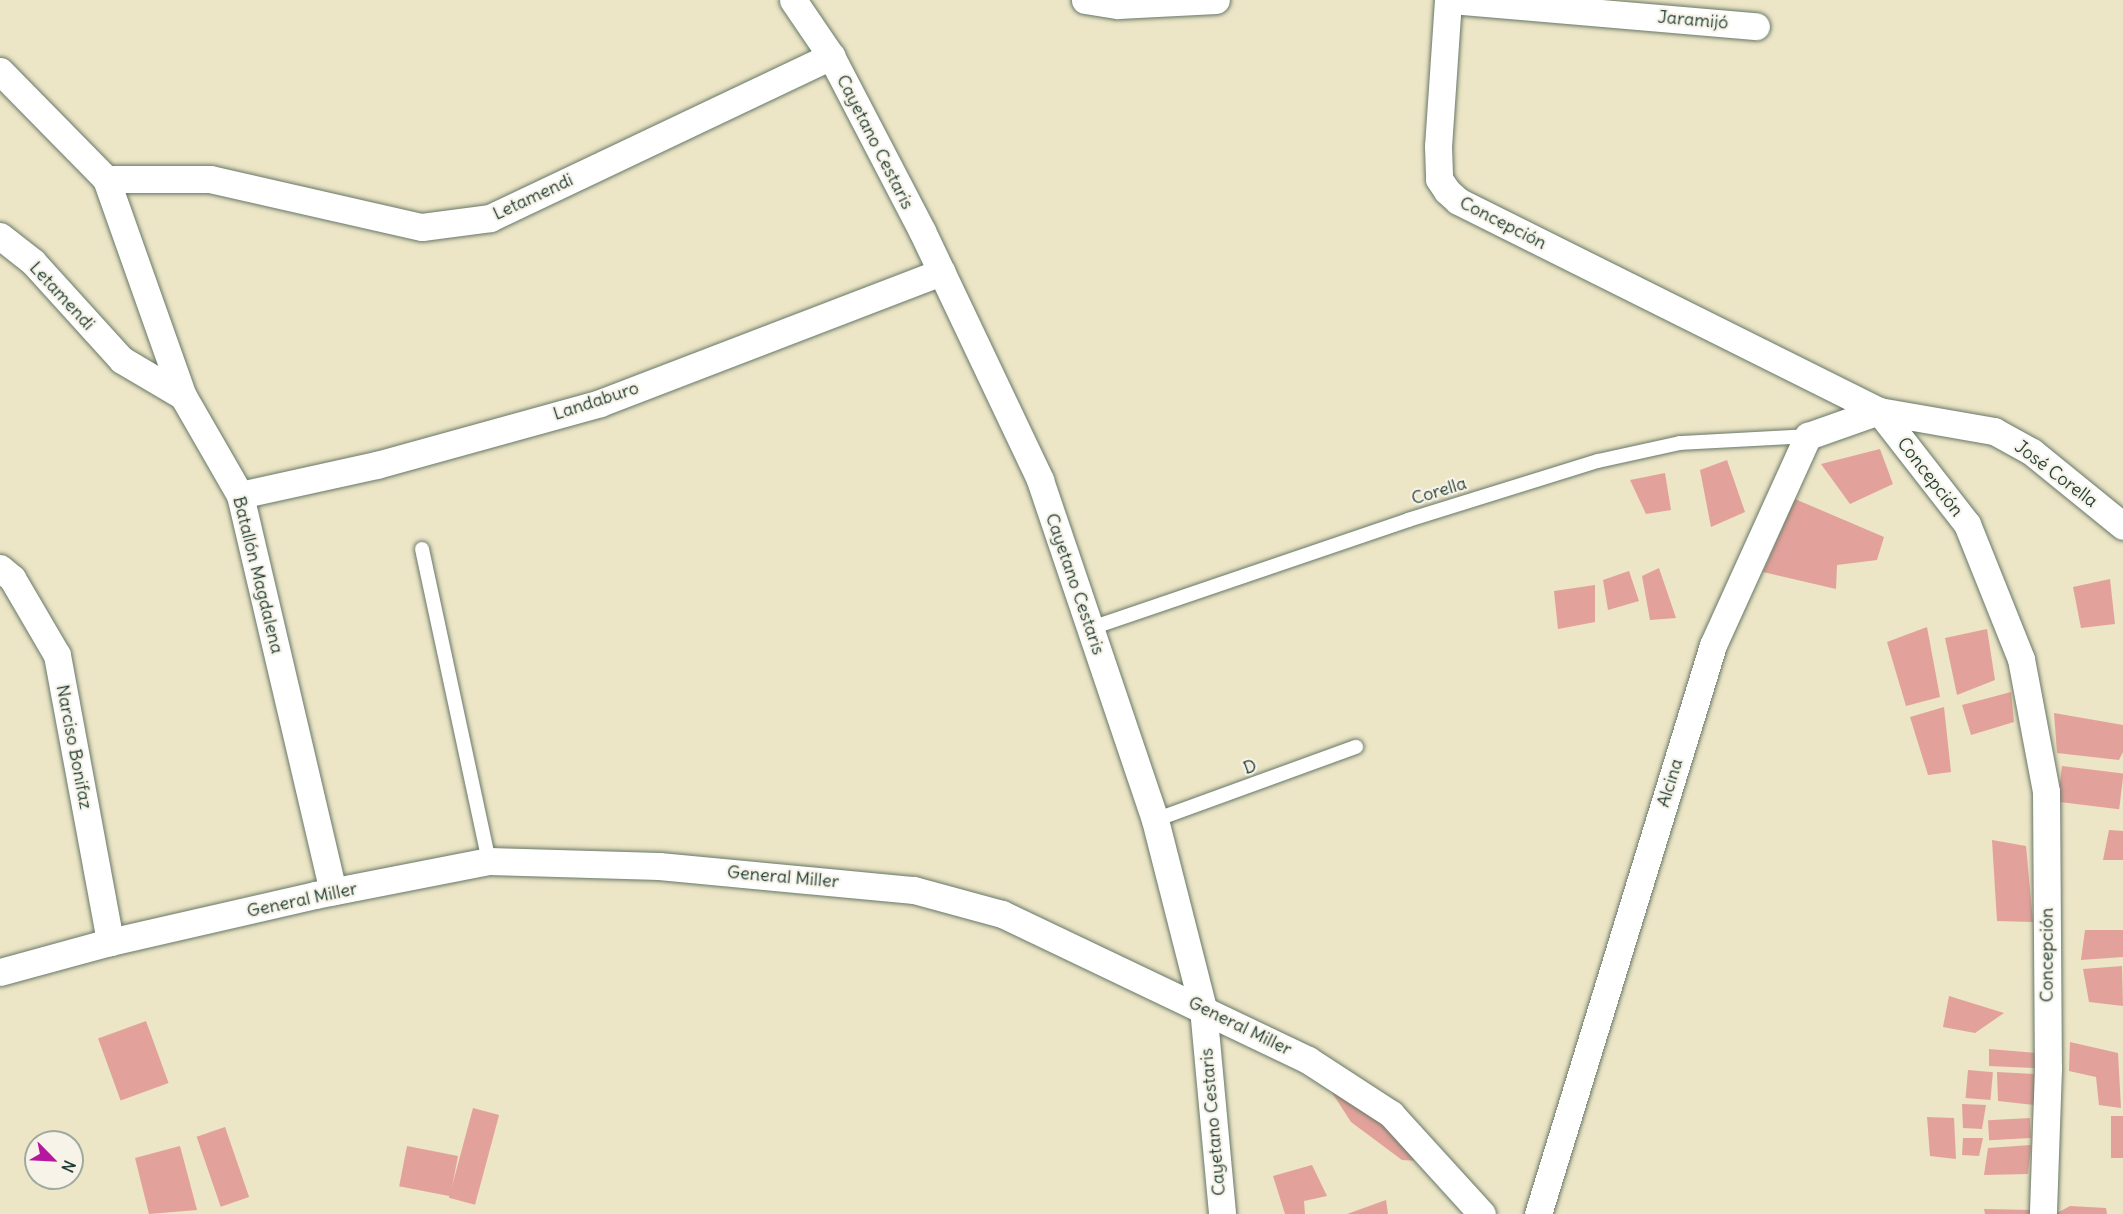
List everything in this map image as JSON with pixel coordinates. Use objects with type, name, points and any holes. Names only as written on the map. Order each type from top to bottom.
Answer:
[{"type":"street","name":"Cayetano Cestaris","points":[[792,0],[831,56],[942,272],[1040,480],[1155,820],[1203,1008],[1222,1214]]},
{"type":"street","points":[[1085,0],[1118,5],[1216,0]]},
{"type":"street","name":"Jaramijó","points":[[1449,0],[1756,26]]},
{"type":"street","name":"Concepción","points":[[1449,0],[1438,146],[1439,179],[1447,191],[1458,201],[1879,411],[1967,524],[2021,659],[2046,791],[2048,1068],[2043,1214]]},
{"type":"street","name":"Letamendi","points":[[106,179],[210,179],[422,227],[490,218],[831,56]]},
{"type":"street","name":"Batallón Magdalena","points":[[0,71],[106,179],[183,396],[240,495],[333,891]]},
{"type":"street","name":"Letamendi","points":[[0,236],[33,262],[122,360],[183,396]]},
{"type":"street","name":"Landaburo","points":[[240,495],[377,465],[600,403],[942,272]]},
{"type":"street","points":[[1808,436],[1879,411]]},
{"type":"street","name":"José Corella","points":[[1879,411],[1994,431],[2032,452],[2123,526]]},
{"type":"street","name":"Alcina","points":[[1538,1214],[1713,645],[1808,436]]},
{"type":"street","name":"Narciso Bonifaz","points":[[0,568],[12,578],[57,655],[110,942]]},
{"type":"street","name":"General Miller","points":[[0,972],[110,942],[333,891],[489,861],[659,866],[914,890],[1002,914],[1308,1060],[1391,1114],[1482,1214]]},
{"type":"lane","name":"Corella","points":[[1091,628],[1408,520],[1598,461],[1680,443],[1808,436]]},
{"type":"lane","points":[[422,549],[489,861]]},
{"type":"lane","name":"D","points":[[1155,820],[1356,747]]},
{"type":"building","points":[[1880,449],[1893,484],[1850,504],[1821,464]]},
{"type":"building","points":[[1727,460],[1745,512],[1711,527],[1700,470]]},
{"type":"building","points":[[1665,473],[1671,510],[1646,514],[1630,480]]},
{"type":"building","points":[[1795,499],[1884,537],[1877,560],[1837,565],[1836,589],[1763,572]]},
{"type":"building","points":[[1659,568],[1676,618],[1650,620],[1642,576]]},
{"type":"building","points":[[1629,571],[1639,601],[1608,610],[1603,580]]},
{"type":"building","points":[[2110,579],[2115,624],[2081,628],[2073,587]]},
{"type":"building","points":[[1595,585],[1595,622],[1558,629],[1554,591]]},
{"type":"building","points":[[1927,627],[1940,697],[1906,706],[1887,642]]},
{"type":"building","points":[[1987,629],[1995,680],[1957,695],[1945,638]]},
{"type":"building","points":[[2011,692],[2014,722],[1971,735],[1962,705]]},
{"type":"building","points":[[1944,707],[1951,772],[1928,775],[1910,717]]},
{"type":"building","points":[[2054,713],[2123,725],[2123,752],[2119,760],[2057,753]]},
{"type":"building","points":[[2062,766],[2123,773],[2119,809],[2058,802]]},
{"type":"building","points":[[2109,830],[2123,831],[2123,860],[2103,860]]},
{"type":"building","points":[[1992,840],[2026,846],[2033,922],[1997,921]]},
{"type":"building","points":[[2085,930],[2123,930],[2123,957],[2081,960]]},
{"type":"building","points":[[2122,966],[2123,1006],[2089,1002],[2083,969]]},
{"type":"building","points":[[1949,996],[2004,1013],[1975,1033],[1943,1027]]},
{"type":"building","points":[[146,1021],[169,1083],[121,1100],[98,1038]]},
{"type":"building","points":[[2070,1042],[2118,1053],[2121,1108],[2099,1105],[2096,1077],[2069,1071]]},
{"type":"building","points":[[1989,1049],[2037,1053],[2037,1068],[1989,1066]]},
{"type":"building","points":[[1968,1070],[1993,1072],[1990,1100],[1966,1098]]},
{"type":"building","points":[[1997,1072],[2035,1074],[2034,1105],[1998,1101]]},
{"type":"building","points":[[1353,1089],[1422,1161],[1402,1160],[1351,1122],[1331,1091]]},
{"type":"building","points":[[1962,1104],[1986,1105],[1982,1129],[1963,1128]]},
{"type":"building","points":[[473,1108],[499,1115],[475,1205],[449,1198]]},
{"type":"building","points":[[2111,1116],[2123,1116],[2123,1158],[2111,1158]]},
{"type":"building","points":[[1927,1117],[1954,1118],[1956,1159],[1930,1156]]},
{"type":"building","points":[[2030,1118],[2031,1138],[1989,1140],[1988,1120]]},
{"type":"building","points":[[225,1127],[249,1197],[221,1207],[197,1137]]},
{"type":"building","points":[[1963,1138],[1983,1138],[1979,1156],[1962,1155]]},
{"type":"building","points":[[2031,1145],[2028,1174],[1984,1175],[1988,1148]]},
{"type":"building","points":[[180,1146],[197,1210],[149,1214],[135,1158]]},
{"type":"building","points":[[407,1146],[458,1156],[450,1196],[399,1186]]},
{"type":"building","points":[[1312,1165],[1327,1196],[1304,1201],[1305,1214],[1285,1214],[1273,1176]]},
{"type":"building","points":[[1386,1200],[1388,1214],[1347,1214]]},
{"type":"building","points":[[2070,1206],[2106,1208],[2107,1214],[2055,1214]]},
{"type":"building","points":[[1984,1209],[2033,1210],[2033,1214],[1985,1214]]}]
